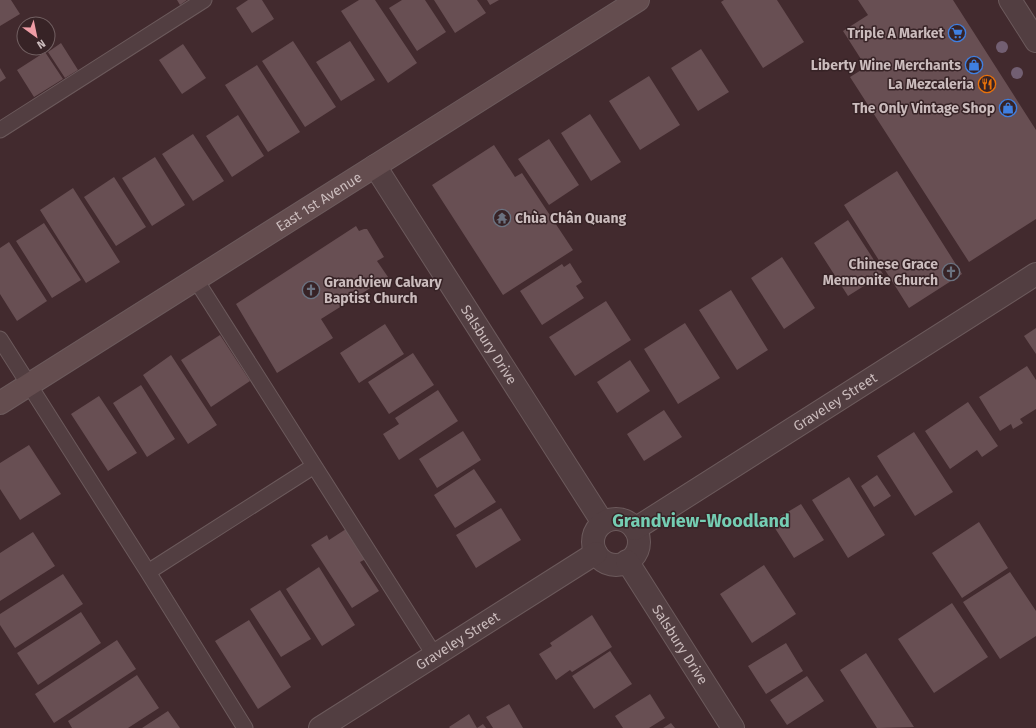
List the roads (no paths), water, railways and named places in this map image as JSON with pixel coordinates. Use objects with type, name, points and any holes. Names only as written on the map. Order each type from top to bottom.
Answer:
[{"type":"main road","name":"East 1st Avenue","points":[[0,403],[638,0]]},
{"type":"street","points":[[1010,0],[1036,41]]},
{"type":"street","name":"Salsbury Drive","points":[[375,166],[603,523]]},
{"type":"street","name":"Graveley Street","points":[[635,529],[1036,274]]},
{"type":"street","points":[[617,519],[624,520],[635,529],[639,544],[633,557],[628,562],[614,565],[606,563],[596,553],[594,547],[595,534],[603,523],[617,519]]},
{"type":"street","name":"Graveley Street","points":[[320,728],[596,553]]},
{"type":"street","name":"Salsbury Drive","points":[[628,562],[733,728]]},
{"type":"lane","points":[[0,130],[204,0]]},
{"type":"lane","points":[[196,280],[435,656]]},
{"type":"lane","points":[[0,339],[245,728]]},
{"type":"lane","points":[[148,572],[314,466]]},
{"type":"place","name":"Triple A Market","points":[[957,33]]},
{"type":"place","name":"Liberty Wine Merchants","points":[[974,65]]},
{"type":"place","name":"La Mezcaleria","points":[[987,84]]},
{"type":"place","name":"The Only Vintage Shop","points":[[1008,108]]},
{"type":"place","name":"Chùa Chân Quang","points":[[502,218]]},
{"type":"place","name":"Chinese Grace Mennonite Church","points":[[951,272]]},
{"type":"place","name":"Grandview Calvary Baptist Church","points":[[311,290]]},
{"type":"district","name":"Grandview-Woodland","points":[[701,521]]}]
